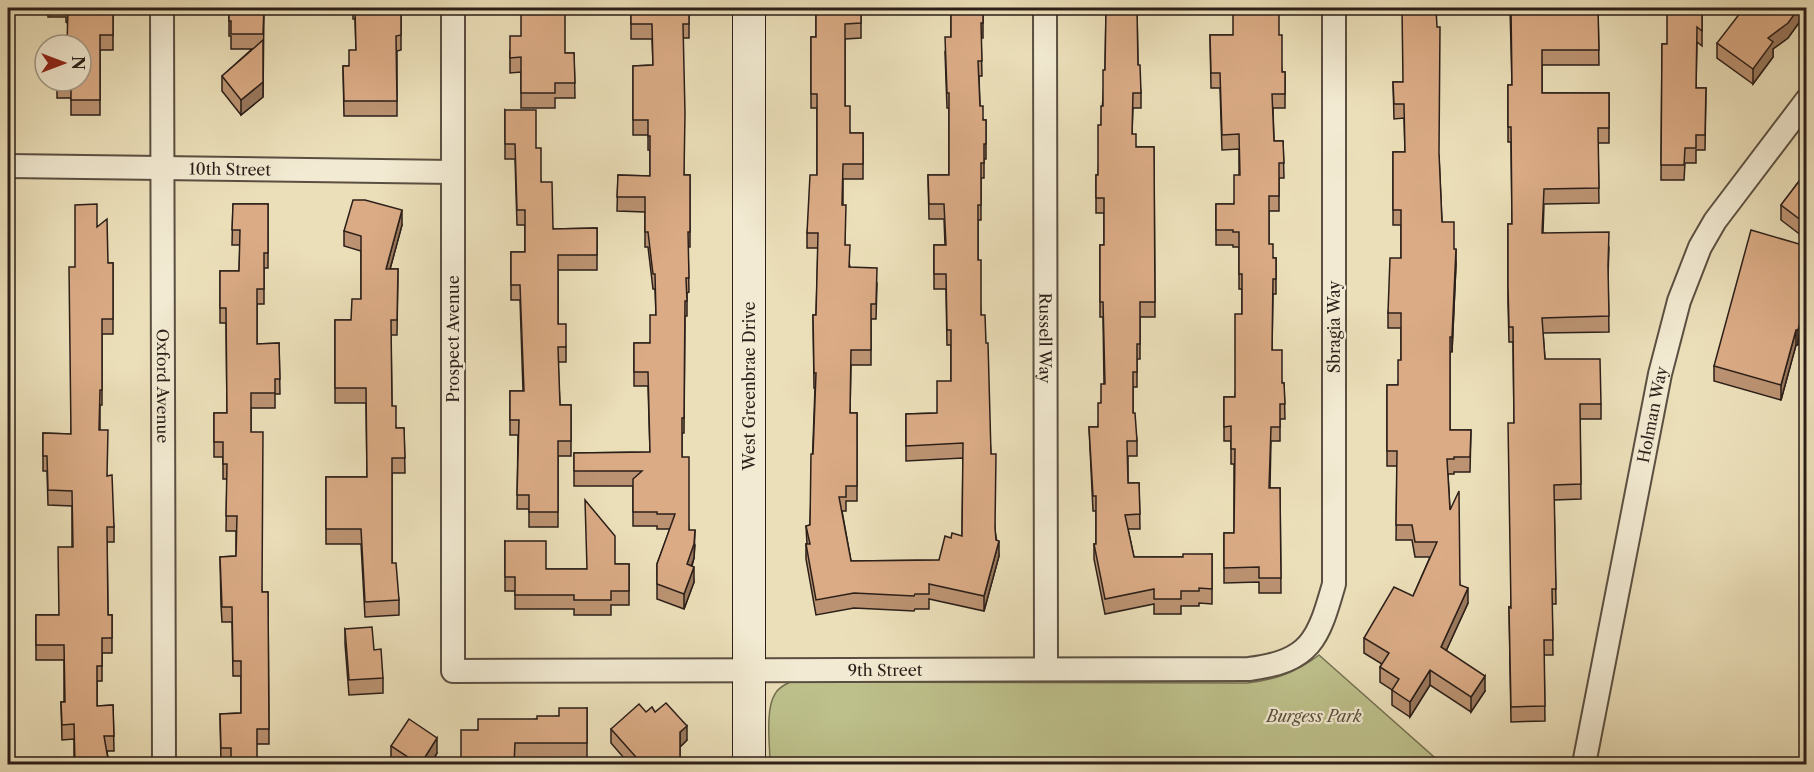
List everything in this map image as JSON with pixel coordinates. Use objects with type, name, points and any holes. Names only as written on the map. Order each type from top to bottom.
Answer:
[{"type":"street","name":"Oxford Avenue","points":[[162,8],[164,765]]},
{"type":"street","name":"Prospect Avenue","points":[[453,8],[453,671]]},
{"type":"street","name":"West Greenbrae Drive","points":[[748,8],[748,765]]},
{"type":"street","name":"Russell Way","points":[[1045,8],[1046,668]]},
{"type":"street","name":"Sbragia Way","points":[[1311,642],[1325,614],[1334,584],[1334,8]]},
{"type":"street","name":"Holman Way","points":[[1584,765],[1657,386],[1679,301],[1700,247],[1716,221],[1806,101]]},
{"type":"street","name":"10th Street","points":[[8,166],[453,172]]},
{"type":"street","name":"9th Street","points":[[453,671],[1249,669],[1283,663],[1298,655],[1311,642]]},
{"type":"green space","name":"Burgess Park","points":[[1319,655],[1442,764],[770,764],[770,709],[775,694],[790,682],[1247,683],[1285,674]]},
{"type":"building","points":[[68,8],[102,8],[102,12],[113,12],[113,35],[100,35],[100,100],[71,100],[71,93],[93,93],[93,33],[67,33]]},
{"type":"building","points":[[229,8],[264,8],[263,34],[231,34]]},
{"type":"building","points":[[355,8],[390,8],[390,14],[401,14],[401,35],[396,36],[397,101],[344,101],[343,66],[349,66],[349,50],[356,50]]},
{"type":"building","points":[[521,8],[565,8],[565,53],[574,53],[575,83],[555,83],[555,93],[521,93],[521,57],[510,58],[510,36],[521,36]]},
{"type":"building","points":[[631,8],[689,8],[689,24],[683,24],[684,175],[690,175],[690,232],[688,232],[689,278],[686,278],[687,301],[685,301],[682,457],[689,457],[689,530],[695,530],[694,544],[687,564],[694,567],[684,594],[657,584],[657,564],[675,514],[633,512],[633,479],[642,471],[574,471],[574,453],[650,452],[648,372],[634,372],[634,343],[650,343],[650,315],[656,315],[655,274],[653,274],[648,232],[645,232],[645,197],[617,197],[618,175],[650,176],[648,120],[633,120],[633,66],[653,65],[652,24],[631,24]]},
{"type":"building","points":[[816,8],[861,8],[861,23],[845,24],[845,106],[850,106],[850,133],[863,133],[863,164],[843,164],[842,205],[846,205],[845,245],[850,245],[849,267],[877,268],[876,304],[871,304],[871,350],[851,350],[850,413],[857,413],[857,486],[846,486],[846,497],[839,497],[851,561],[939,560],[945,536],[951,538],[952,533],[962,536],[963,443],[906,446],[906,414],[937,413],[937,381],[951,381],[951,330],[947,330],[946,274],[934,274],[934,245],[946,245],[944,204],[929,204],[928,175],[949,175],[949,93],[947,93],[945,37],[951,37],[951,8],[983,8],[982,61],[978,61],[980,106],[983,106],[983,120],[986,120],[986,144],[984,144],[984,163],[981,163],[981,205],[978,205],[978,260],[981,260],[981,315],[985,315],[986,343],[988,343],[991,454],[996,454],[995,528],[996,540],[999,541],[984,596],[929,584],[929,594],[915,594],[914,596],[854,593],[816,600],[806,544],[810,544],[806,526],[810,525],[811,454],[813,454],[816,373],[814,373],[813,315],[816,315],[818,233],[807,233],[810,175],[817,175],[817,94],[811,94],[811,37],[816,37]]},
{"type":"building","points":[[1106,8],[1137,8],[1141,93],[1133,93],[1132,134],[1136,134],[1136,147],[1154,147],[1155,302],[1140,302],[1140,344],[1137,344],[1137,372],[1133,372],[1133,413],[1135,413],[1137,441],[1127,441],[1128,483],[1139,483],[1140,514],[1125,515],[1134,557],[1183,557],[1183,554],[1212,554],[1212,589],[1199,588],[1199,591],[1181,591],[1181,599],[1154,599],[1154,589],[1105,599],[1094,544],[1096,544],[1096,496],[1093,496],[1089,427],[1098,427],[1101,384],[1105,384],[1103,302],[1100,302],[1100,245],[1104,245],[1104,198],[1096,198],[1096,175],[1098,175],[1098,125],[1101,125],[1101,106],[1103,106]]},
{"type":"building","points":[[1233,8],[1279,8],[1279,35],[1282,35],[1282,72],[1285,72],[1285,94],[1272,94],[1274,141],[1283,141],[1284,163],[1279,163],[1279,196],[1269,196],[1269,244],[1273,244],[1273,258],[1276,258],[1276,279],[1273,279],[1272,350],[1282,350],[1282,383],[1284,383],[1285,404],[1280,404],[1280,427],[1271,427],[1269,488],[1280,488],[1281,578],[1259,578],[1259,567],[1224,568],[1224,533],[1234,533],[1235,449],[1231,449],[1231,426],[1224,427],[1224,397],[1235,397],[1235,314],[1242,314],[1242,274],[1239,274],[1239,232],[1216,230],[1216,204],[1234,204],[1234,175],[1240,175],[1239,134],[1222,135],[1220,73],[1211,73],[1210,35],[1233,35]]},
{"type":"building","points":[[1402,8],[1436,8],[1437,27],[1440,27],[1439,153],[1442,222],[1454,222],[1454,249],[1456,249],[1452,337],[1450,337],[1450,430],[1471,430],[1470,457],[1447,459],[1450,510],[1459,491],[1460,585],[1468,588],[1441,647],[1485,676],[1471,697],[1430,670],[1410,702],[1392,690],[1399,679],[1380,667],[1389,653],[1364,638],[1394,587],[1413,596],[1437,542],[1415,542],[1412,525],[1396,525],[1397,451],[1387,451],[1387,385],[1398,385],[1398,360],[1401,360],[1401,313],[1388,313],[1390,258],[1401,258],[1401,210],[1393,210],[1393,152],[1405,152],[1404,104],[1394,104],[1393,82],[1403,82]]},
{"type":"building","points":[[1511,8],[1598,8],[1599,50],[1542,50],[1542,93],[1609,93],[1609,128],[1598,128],[1599,188],[1544,189],[1542,233],[1609,232],[1609,316],[1542,318],[1545,359],[1600,359],[1601,404],[1580,404],[1581,484],[1554,485],[1556,589],[1552,589],[1553,640],[1544,640],[1545,706],[1511,707],[1508,423],[1514,423],[1513,327],[1509,327],[1508,286],[1508,224],[1512,224],[1508,85],[1512,85]]},
{"type":"building","points":[[1667,8],[1702,8],[1702,31],[1697,27],[1696,88],[1706,88],[1705,135],[1696,135],[1696,148],[1685,148],[1684,165],[1661,165],[1662,44],[1667,44]]},
{"type":"building","points":[[1744,8],[1799,8],[1788,23],[1768,38],[1773,42],[1753,69],[1717,43]]},
{"type":"building","points":[[263,40],[263,82],[241,100],[222,76]]},
{"type":"building","points":[[505,110],[536,110],[536,148],[541,148],[541,182],[552,182],[553,229],[597,228],[597,255],[558,255],[558,324],[566,324],[566,347],[558,347],[560,405],[571,405],[571,441],[558,441],[558,512],[529,512],[529,495],[517,495],[519,420],[510,420],[510,391],[524,391],[520,285],[511,285],[511,252],[525,252],[525,210],[517,210],[515,144],[505,144]]},
{"type":"building","points":[[1806,172],[1806,224],[1781,205]]},
{"type":"building","points":[[353,200],[365,200],[402,210],[386,269],[398,269],[397,320],[391,320],[392,406],[396,406],[396,428],[404,428],[405,458],[392,458],[392,563],[396,563],[399,600],[365,602],[361,529],[326,529],[326,477],[367,477],[366,388],[335,388],[335,320],[351,320],[352,299],[361,299],[361,236],[344,231]]},
{"type":"building","points":[[97,204],[97,227],[107,219],[108,263],[113,263],[113,319],[102,319],[102,390],[100,390],[99,430],[108,430],[107,476],[112,475],[114,527],[107,527],[108,615],[112,615],[112,638],[102,638],[102,666],[97,666],[97,706],[113,705],[114,736],[104,736],[109,765],[75,765],[74,724],[62,725],[61,702],[65,702],[64,645],[36,645],[36,615],[59,615],[58,547],[73,547],[72,491],[48,490],[47,456],[43,456],[43,433],[71,434],[69,267],[75,267],[75,205]]},
{"type":"building","points":[[233,204],[268,204],[268,253],[264,253],[264,289],[257,289],[257,344],[279,343],[280,379],[275,379],[275,393],[251,393],[251,432],[263,432],[262,592],[268,592],[269,729],[257,729],[257,765],[231,765],[231,748],[221,748],[220,714],[241,713],[241,661],[233,661],[232,607],[222,607],[220,557],[236,556],[237,516],[226,516],[227,464],[223,464],[223,442],[214,442],[214,413],[227,413],[226,308],[220,308],[220,271],[239,271],[240,230],[232,230]]},
{"type":"building","points":[[1751,230],[1806,246],[1806,299],[1781,385],[1714,366]]},
{"type":"building","points":[[585,500],[615,536],[615,564],[629,564],[629,591],[611,591],[611,600],[574,600],[574,595],[515,595],[515,577],[505,577],[505,541],[546,541],[546,569],[587,569]]},
{"type":"building","points":[[372,627],[374,650],[381,649],[383,678],[349,680],[345,629]]},
{"type":"building","points":[[666,703],[687,726],[680,732],[680,765],[643,765],[611,729],[639,704],[646,712],[652,707],[655,712]]},
{"type":"building","points":[[559,708],[587,708],[587,743],[515,743],[514,765],[461,765],[461,730],[478,730],[478,719],[537,719],[537,716],[559,716]]},
{"type":"building","points":[[409,719],[437,738],[420,765],[391,746]]}]
